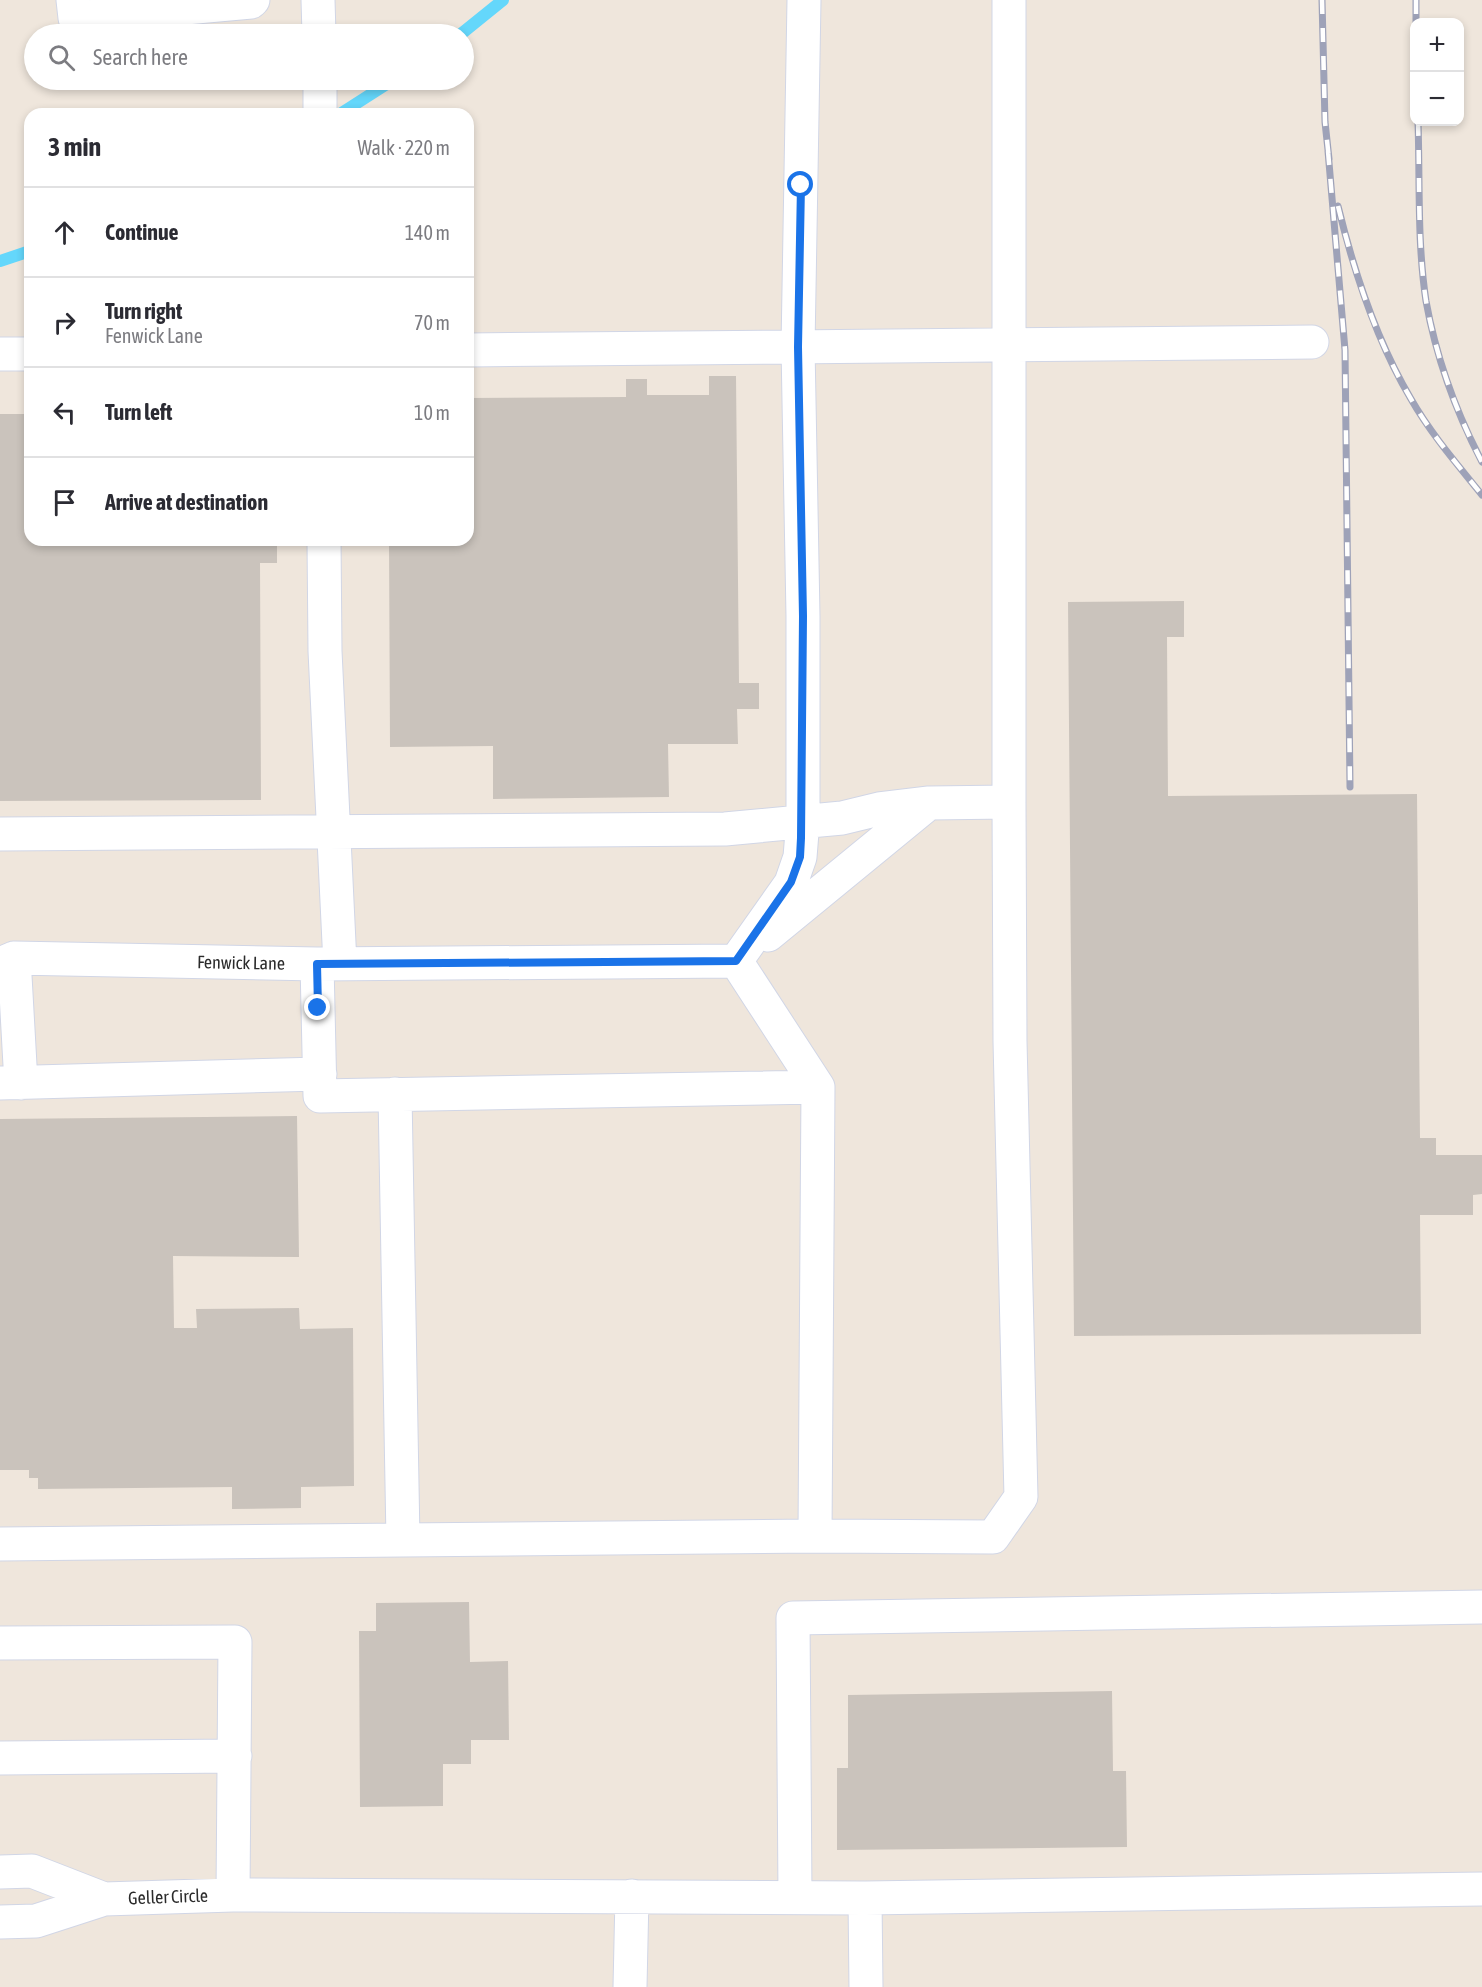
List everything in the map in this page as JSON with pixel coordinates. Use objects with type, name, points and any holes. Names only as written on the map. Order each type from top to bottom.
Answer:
[{"type":"street","points":[[73,0],[75,18],[253,0]]},
{"type":"street","points":[[318,0],[319,24]]},
{"type":"street","points":[[736,961],[791,882],[800,857],[803,820],[803,616],[798,347],[804,0]]},
{"type":"street","points":[[0,1544],[815,1536],[993,1537],[1021,1497],[1011,1053],[1009,0]]},
{"type":"street","points":[[320,90],[320,108]]},
{"type":"street","points":[[474,350],[1312,342]]},
{"type":"street","points":[[0,354],[24,354]]},
{"type":"street","points":[[324,546],[325,651],[333,831],[329,964],[320,1096],[818,1087]]},
{"type":"street","points":[[0,834],[725,829],[842,818],[879,809],[929,803],[1009,802]]},
{"type":"street","points":[[736,961],[929,803]]},
{"type":"street","points":[[5,958],[11,1083],[320,1074]]},
{"type":"street","name":"Fenwick Lane","points":[[5,958],[329,964],[736,961]]},
{"type":"street","points":[[736,961],[818,1087],[815,1536]]},
{"type":"street","points":[[395,1094],[403,1540]]},
{"type":"street","points":[[795,1896],[793,1618],[1482,1607]]},
{"type":"street","points":[[0,1643],[235,1642],[233,1895]]},
{"type":"street","points":[[0,1758],[235,1756]]},
{"type":"street","name":"Geller Circle","points":[[0,1872],[32,1871],[104,1899]]},
{"type":"street","name":"Geller Circle","points":[[0,1922],[36,1922],[104,1899],[233,1895],[865,1898],[1482,1889]]},
{"type":"street","points":[[630,1987],[632,1896]]},
{"type":"street","points":[[865,1898],[866,1987]]},
{"type":"building","points":[[709,376],[736,376],[739,683],[759,683],[759,709],[737,709],[738,744],[668,744],[669,797],[493,799],[493,746],[390,747],[389,546],[474,546],[474,398],[626,397],[626,379],[647,379],[647,395],[709,395]]},
{"type":"building","points":[[0,414],[24,414],[24,546],[277,546],[277,563],[260,563],[261,800],[0,801]]},
{"type":"building","points":[[1184,601],[1184,637],[1167,637],[1168,796],[1417,794],[1420,1138],[1436,1138],[1436,1155],[1482,1155],[1482,1194],[1473,1195],[1473,1215],[1420,1215],[1421,1334],[1074,1336],[1068,602]]},
{"type":"building","points":[[297,1116],[299,1257],[173,1256],[174,1328],[197,1328],[196,1309],[299,1308],[300,1329],[353,1328],[354,1486],[301,1487],[301,1508],[232,1509],[232,1487],[38,1489],[38,1478],[29,1478],[29,1470],[0,1470],[0,1119]]},
{"type":"building","points":[[469,1602],[470,1662],[508,1661],[509,1740],[471,1740],[471,1764],[443,1764],[443,1806],[360,1807],[359,1631],[376,1631],[376,1603]]},
{"type":"building","points":[[1112,1691],[1113,1771],[1126,1771],[1127,1847],[837,1850],[837,1768],[848,1768],[848,1695]]},
{"type":"waterway","points":[[473,24],[503,0]]},
{"type":"waterway","points":[[349,108],[377,90]]},
{"type":"waterway","points":[[0,261],[24,253]]},
{"type":"railway","points":[[1322,0],[1325,122],[1329,159]]},
{"type":"railway","points":[[1416,0],[1416,18]]},
{"type":"railway","points":[[1418,126],[1420,234],[1426,301],[1435,343],[1448,384],[1482,462]]},
{"type":"railway","points":[[1328,151],[1345,350],[1350,787]]},
{"type":"railway","points":[[1338,206],[1367,305],[1398,376],[1427,424],[1482,495]]},
{"type":"route","points":[[318,1008],[317,964],[736,961],[791,882],[800,857],[803,820],[803,616],[798,347],[801,185]]}]
